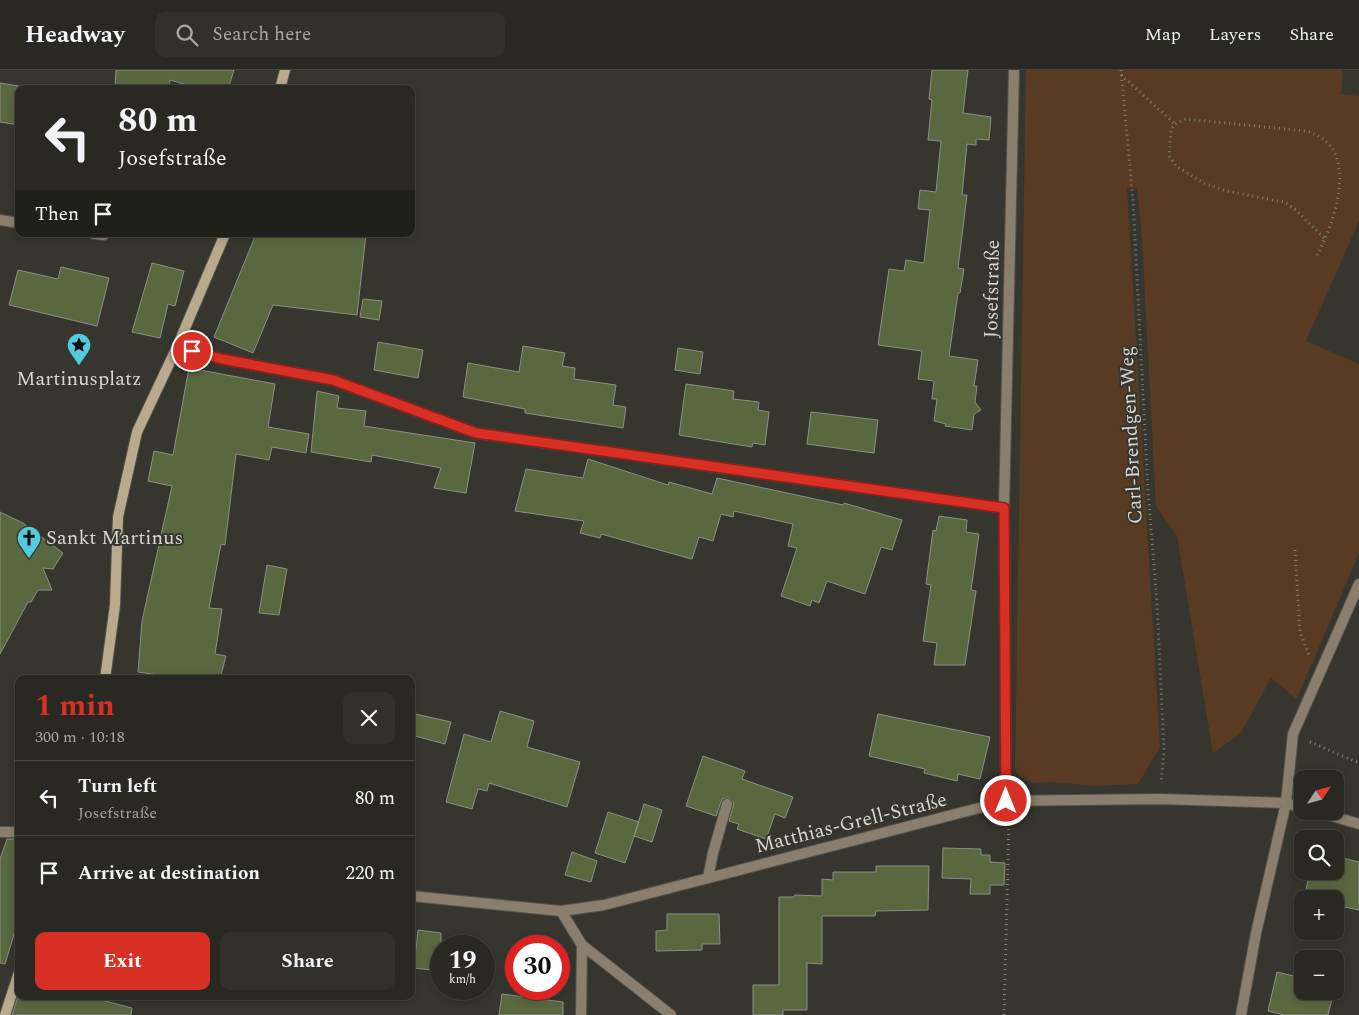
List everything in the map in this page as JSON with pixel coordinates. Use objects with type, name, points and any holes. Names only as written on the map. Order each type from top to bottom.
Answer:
[{"type":"main road","points":[[281,85],[285,70]]},
{"type":"main road","points":[[106,675],[115,605],[118,516],[137,432],[177,347],[225,237]]},
{"type":"main road","points":[[5,1015],[15,984]]},
{"type":"street","name":"Josefstraße","points":[[1006,801],[1004,508],[1014,70]]},
{"type":"street","points":[[0,220],[15,222]]},
{"type":"street","points":[[177,347],[222,359],[333,380],[476,433],[1004,508]]},
{"type":"street","points":[[1241,1015],[1256,932],[1286,803],[1293,734],[1359,584]]},
{"type":"street","name":"Matthias-Grell-Straße","points":[[415,896],[560,912],[604,905],[1006,801],[1160,799],[1286,803],[1294,806]]},
{"type":"street","points":[[708,878],[727,804]]},
{"type":"street","points":[[1344,820],[1359,824]]},
{"type":"street","points":[[0,832],[15,832]]},
{"type":"street","points":[[560,912],[582,945],[670,1015]]},
{"type":"street","points":[[581,1015],[582,945]]},
{"type":"path","points":[[1121,72],[1175,124]]},
{"type":"path","name":"Carl-Brendgen-Weg","points":[[1121,72],[1133,200],[1148,491],[1157,603],[1164,750],[1160,799]]},
{"type":"path","points":[[1325,239],[1296,210],[1284,202],[1226,191],[1204,183],[1177,167],[1169,156],[1171,130],[1175,124],[1186,119],[1305,131],[1329,137]]},
{"type":"path","points":[[1317,255],[1344,198]]},
{"type":"path","points":[[1295,550],[1300,632],[1319,676]]},
{"type":"path","points":[[1293,734],[1359,763]]},
{"type":"path","points":[[1004,1015],[1009,810],[1006,801]]},
{"type":"shaded area","points":[[1026,70],[1343,70],[1341,94],[1359,96],[1359,221],[1306,341],[1359,364],[1359,553],[1297,699],[1271,678],[1240,734],[1213,753],[1177,536],[1156,506],[1142,238],[1137,188],[1127,188],[1160,747],[1138,784],[1096,786],[1051,782],[1032,783],[1018,775],[1015,769]]},
{"type":"building","points":[[116,70],[234,70],[229,85],[187,85],[170,80],[169,85],[115,85]]},
{"type":"building","points":[[932,70],[968,70],[963,113],[991,117],[989,140],[976,139],[976,145],[967,144],[962,195],[967,195],[958,268],[964,269],[960,293],[958,293],[949,356],[978,360],[974,386],[977,386],[975,402],[981,410],[974,414],[972,430],[945,426],[946,424],[934,421],[937,399],[932,399],[934,381],[918,379],[922,351],[878,345],[889,269],[904,271],[906,260],[924,263],[930,210],[918,209],[920,190],[936,192],[941,141],[928,140],[932,100],[929,99]]},
{"type":"building","points":[[0,83],[15,85],[15,124],[0,122]]},
{"type":"building","points":[[255,237],[366,237],[357,315],[273,305],[253,353],[214,337]]},
{"type":"building","points":[[152,263],[184,271],[175,306],[168,304],[160,338],[132,332]]},
{"type":"building","points":[[61,267],[109,278],[97,326],[9,305],[18,270],[58,279]]},
{"type":"building","points":[[363,299],[382,301],[379,320],[360,317]]},
{"type":"building","points":[[378,342],[423,350],[418,378],[374,370]]},
{"type":"building","points":[[523,346],[565,353],[562,366],[575,368],[574,379],[616,385],[613,405],[626,407],[623,428],[525,413],[525,409],[463,397],[468,363],[519,372]]},
{"type":"building","points":[[678,348],[703,352],[700,374],[675,370]]},
{"type":"building","points":[[189,368],[275,384],[268,427],[309,434],[306,453],[272,447],[269,460],[236,454],[225,545],[221,544],[209,608],[222,609],[215,654],[226,656],[221,675],[159,675],[138,672],[142,621],[172,486],[148,481],[154,451],[173,455]]},
{"type":"building","points":[[686,384],[734,391],[733,399],[759,402],[758,410],[769,412],[765,445],[753,443],[752,447],[679,435]]},
{"type":"building","points":[[317,391],[339,396],[337,408],[366,411],[364,426],[475,443],[466,493],[434,488],[441,468],[372,455],[371,462],[311,452]]},
{"type":"building","points":[[811,412],[878,420],[874,453],[807,444]]},
{"type":"building","points":[[588,459],[668,485],[669,482],[712,494],[717,478],[843,505],[844,503],[902,520],[892,550],[881,547],[865,594],[827,581],[819,603],[812,600],[810,606],[781,596],[797,548],[788,546],[793,524],[734,511],[733,517],[721,514],[713,541],[699,537],[692,559],[601,534],[600,538],[580,533],[584,521],[515,511],[526,469],[583,478]]},
{"type":"building","name":"Sankt Martinus","points":[[0,512],[23,523],[63,553],[53,569],[43,568],[52,590],[38,590],[31,602],[28,602],[0,654]]},
{"type":"building","points":[[939,516],[967,520],[966,532],[979,534],[971,590],[976,591],[965,665],[934,665],[937,643],[923,641],[931,585],[926,584],[933,530],[936,531]]},
{"type":"building","points":[[267,565],[287,569],[279,615],[259,613]]},
{"type":"building","points":[[500,711],[534,721],[527,747],[580,762],[567,807],[489,783],[487,791],[478,789],[472,809],[446,802],[464,734],[491,742]]},
{"type":"building","points":[[415,714],[451,722],[445,744],[415,736]]},
{"type":"building","points":[[878,714],[990,737],[980,779],[958,774],[957,781],[924,773],[925,769],[869,756]]},
{"type":"building","points":[[703,756],[745,771],[742,779],[793,797],[785,818],[775,814],[766,839],[737,829],[739,824],[729,821],[734,803],[729,798],[722,799],[716,816],[686,806]]},
{"type":"building","points":[[644,804],[662,810],[652,842],[634,836]]},
{"type":"building","points":[[608,812],[639,822],[625,863],[595,853]]},
{"type":"building","points":[[7,839],[15,839],[15,931],[5,964],[0,963],[0,859]]},
{"type":"building","points":[[943,848],[981,849],[981,855],[990,855],[990,862],[1005,863],[1004,885],[990,885],[990,894],[970,894],[971,879],[942,878]]},
{"type":"building","points":[[572,852],[597,861],[591,882],[565,875]]},
{"type":"building","points":[[1344,858],[1359,862],[1359,910],[1344,907],[1344,890],[1306,890],[1308,880],[1344,880]]},
{"type":"building","points":[[876,866],[929,866],[928,910],[876,911],[875,916],[822,916],[822,964],[807,963],[807,1010],[783,1010],[783,1015],[753,1015],[753,985],[779,985],[779,897],[794,897],[795,895],[822,896],[822,879],[833,880],[833,872],[876,872]]},
{"type":"building","points":[[667,914],[719,914],[720,944],[702,944],[702,950],[656,951],[656,931],[667,930]]},
{"type":"building","points":[[418,930],[441,933],[441,935],[430,935],[430,970],[415,968]]},
{"type":"building","points":[[1277,972],[1294,976],[1294,1000],[1332,1000],[1328,1015],[1284,1015],[1268,1011]]},
{"type":"building","points":[[502,994],[505,994],[505,1000],[563,1002],[563,1015],[499,1015]]},
{"type":"building","points":[[17,1000],[101,1000],[132,1008],[131,1015],[12,1015]]},
{"type":"place","name":"Martinusplatz","points":[[79,366]]},
{"type":"place","name":"Sankt Martinus","points":[[29,559]]},
{"type":"route","points":[[192,351],[222,359],[333,380],[476,433],[1004,508],[1006,801]]}]
